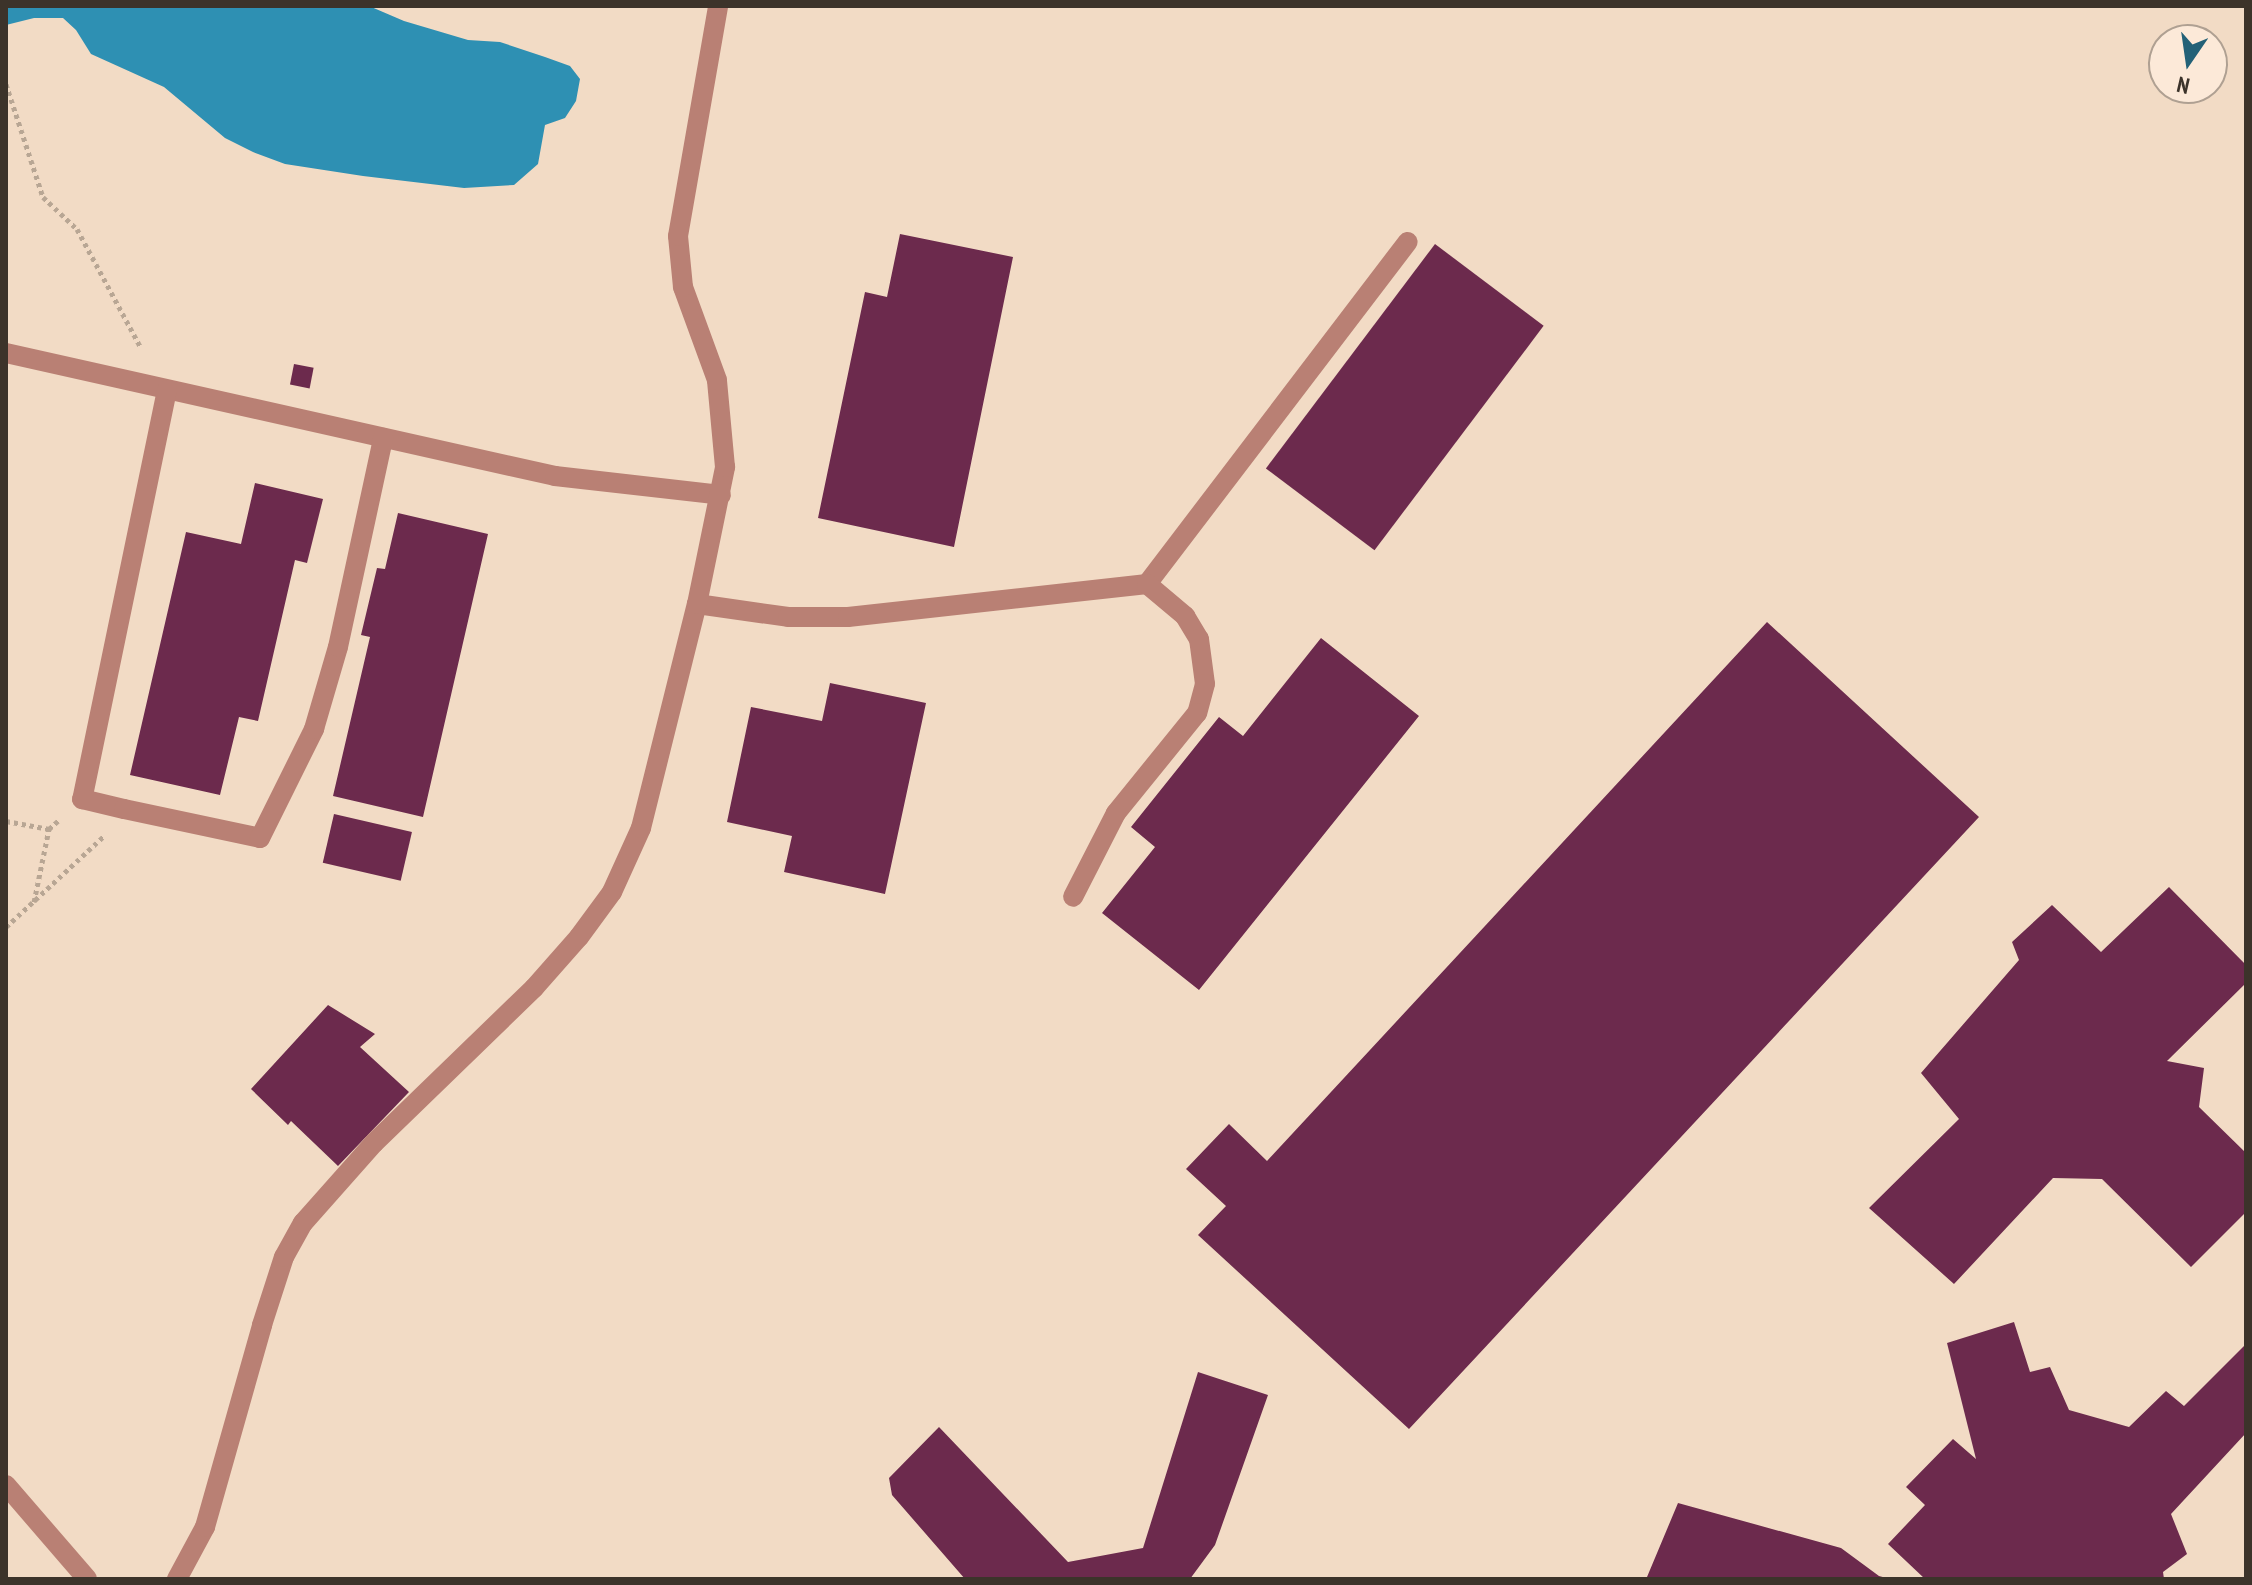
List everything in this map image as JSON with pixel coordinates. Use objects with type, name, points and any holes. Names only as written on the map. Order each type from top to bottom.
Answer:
[{"type":"street","points":[[177,1579],[205,1527],[262,1325],[284,1257],[303,1223],[374,1143],[534,988],[589,925],[612,892],[641,828],[721,495],[725,440],[717,380],[683,287],[678,236],[718,6]]},
{"type":"street","points":[[697,604],[788,617],[848,617],[1147,584],[1408,242]]},
{"type":"street","points":[[6,353],[586,482],[721,495]]},
{"type":"street","points":[[167,390],[82,799],[124,809],[260,838],[314,729],[338,647],[383,438]]},
{"type":"street","points":[[1073,897],[1116,813],[1197,713],[1205,684],[1205,661],[1192,628],[1185,616],[1147,584]]},
{"type":"street","points":[[6,1485],[87,1579]]},
{"type":"path","points":[[6,84],[43,197],[77,229],[167,390]]},
{"type":"path","points":[[34,902],[49,829],[82,799]]},
{"type":"path","points":[[6,927],[96,846],[124,809]]},
{"type":"path","points":[[6,821],[49,829]]},
{"type":"water","points":[[6,6],[369,6],[404,21],[468,40],[500,42],[545,57],[570,66],[580,79],[576,101],[565,118],[545,125],[538,164],[514,185],[464,188],[363,176],[285,164],[253,152],[225,138],[164,87],[91,54],[76,30],[63,18],[34,18],[6,25]]},
{"type":"building","points":[[900,234],[1013,257],[954,547],[818,518],[865,292],[887,297]]},
{"type":"building","points":[[1435,244],[1544,326],[1375,550],[1266,468]]},
{"type":"building","points":[[294,364],[314,368],[310,388],[290,385]]},
{"type":"building","points":[[255,483],[323,499],[307,563],[295,560],[258,721],[239,717],[220,795],[130,775],[186,532],[241,544]]},
{"type":"building","points":[[398,513],[488,534],[423,817],[333,796],[370,637],[361,635],[377,568],[385,569]]},
{"type":"building","points":[[1767,622],[1979,817],[1409,1429],[1198,1235],[1226,1206],[1186,1169],[1229,1124],[1267,1161]]},
{"type":"building","points":[[1321,638],[1419,716],[1199,990],[1102,913],[1155,847],[1131,827],[1219,717],[1243,736]]},
{"type":"building","points":[[830,683],[926,703],[885,894],[784,872],[792,836],[727,822],[751,707],[822,721]]},
{"type":"building","points":[[334,814],[412,832],[401,881],[323,863]]},
{"type":"building","points":[[2169,887],[2246,965],[2246,983],[2167,1061],[2204,1068],[2199,1107],[2246,1153],[2246,1212],[2191,1267],[2102,1179],[2053,1178],[1954,1284],[1869,1208],[1959,1119],[1921,1073],[2019,960],[2012,942],[2052,905],[2101,952]]},
{"type":"building","points":[[328,1005],[375,1034],[360,1047],[409,1092],[338,1166],[291,1121],[288,1125],[251,1089]]},
{"type":"building","points":[[2014,1322],[2030,1372],[2050,1367],[2069,1410],[2129,1427],[2166,1391],[2184,1406],[2246,1344],[2246,1433],[2171,1514],[2187,1554],[2163,1572],[2164,1579],[1925,1579],[1888,1544],[1925,1505],[1906,1487],[1953,1439],[1976,1459],[1947,1343]]},
{"type":"building","points":[[1198,1372],[1268,1395],[1215,1545],[1190,1579],[965,1579],[892,1495],[889,1478],[939,1427],[1068,1562],[1143,1548]]},
{"type":"building","points":[[1678,1503],[1841,1548],[1879,1576],[1890,1579],[1647,1577]]}]
